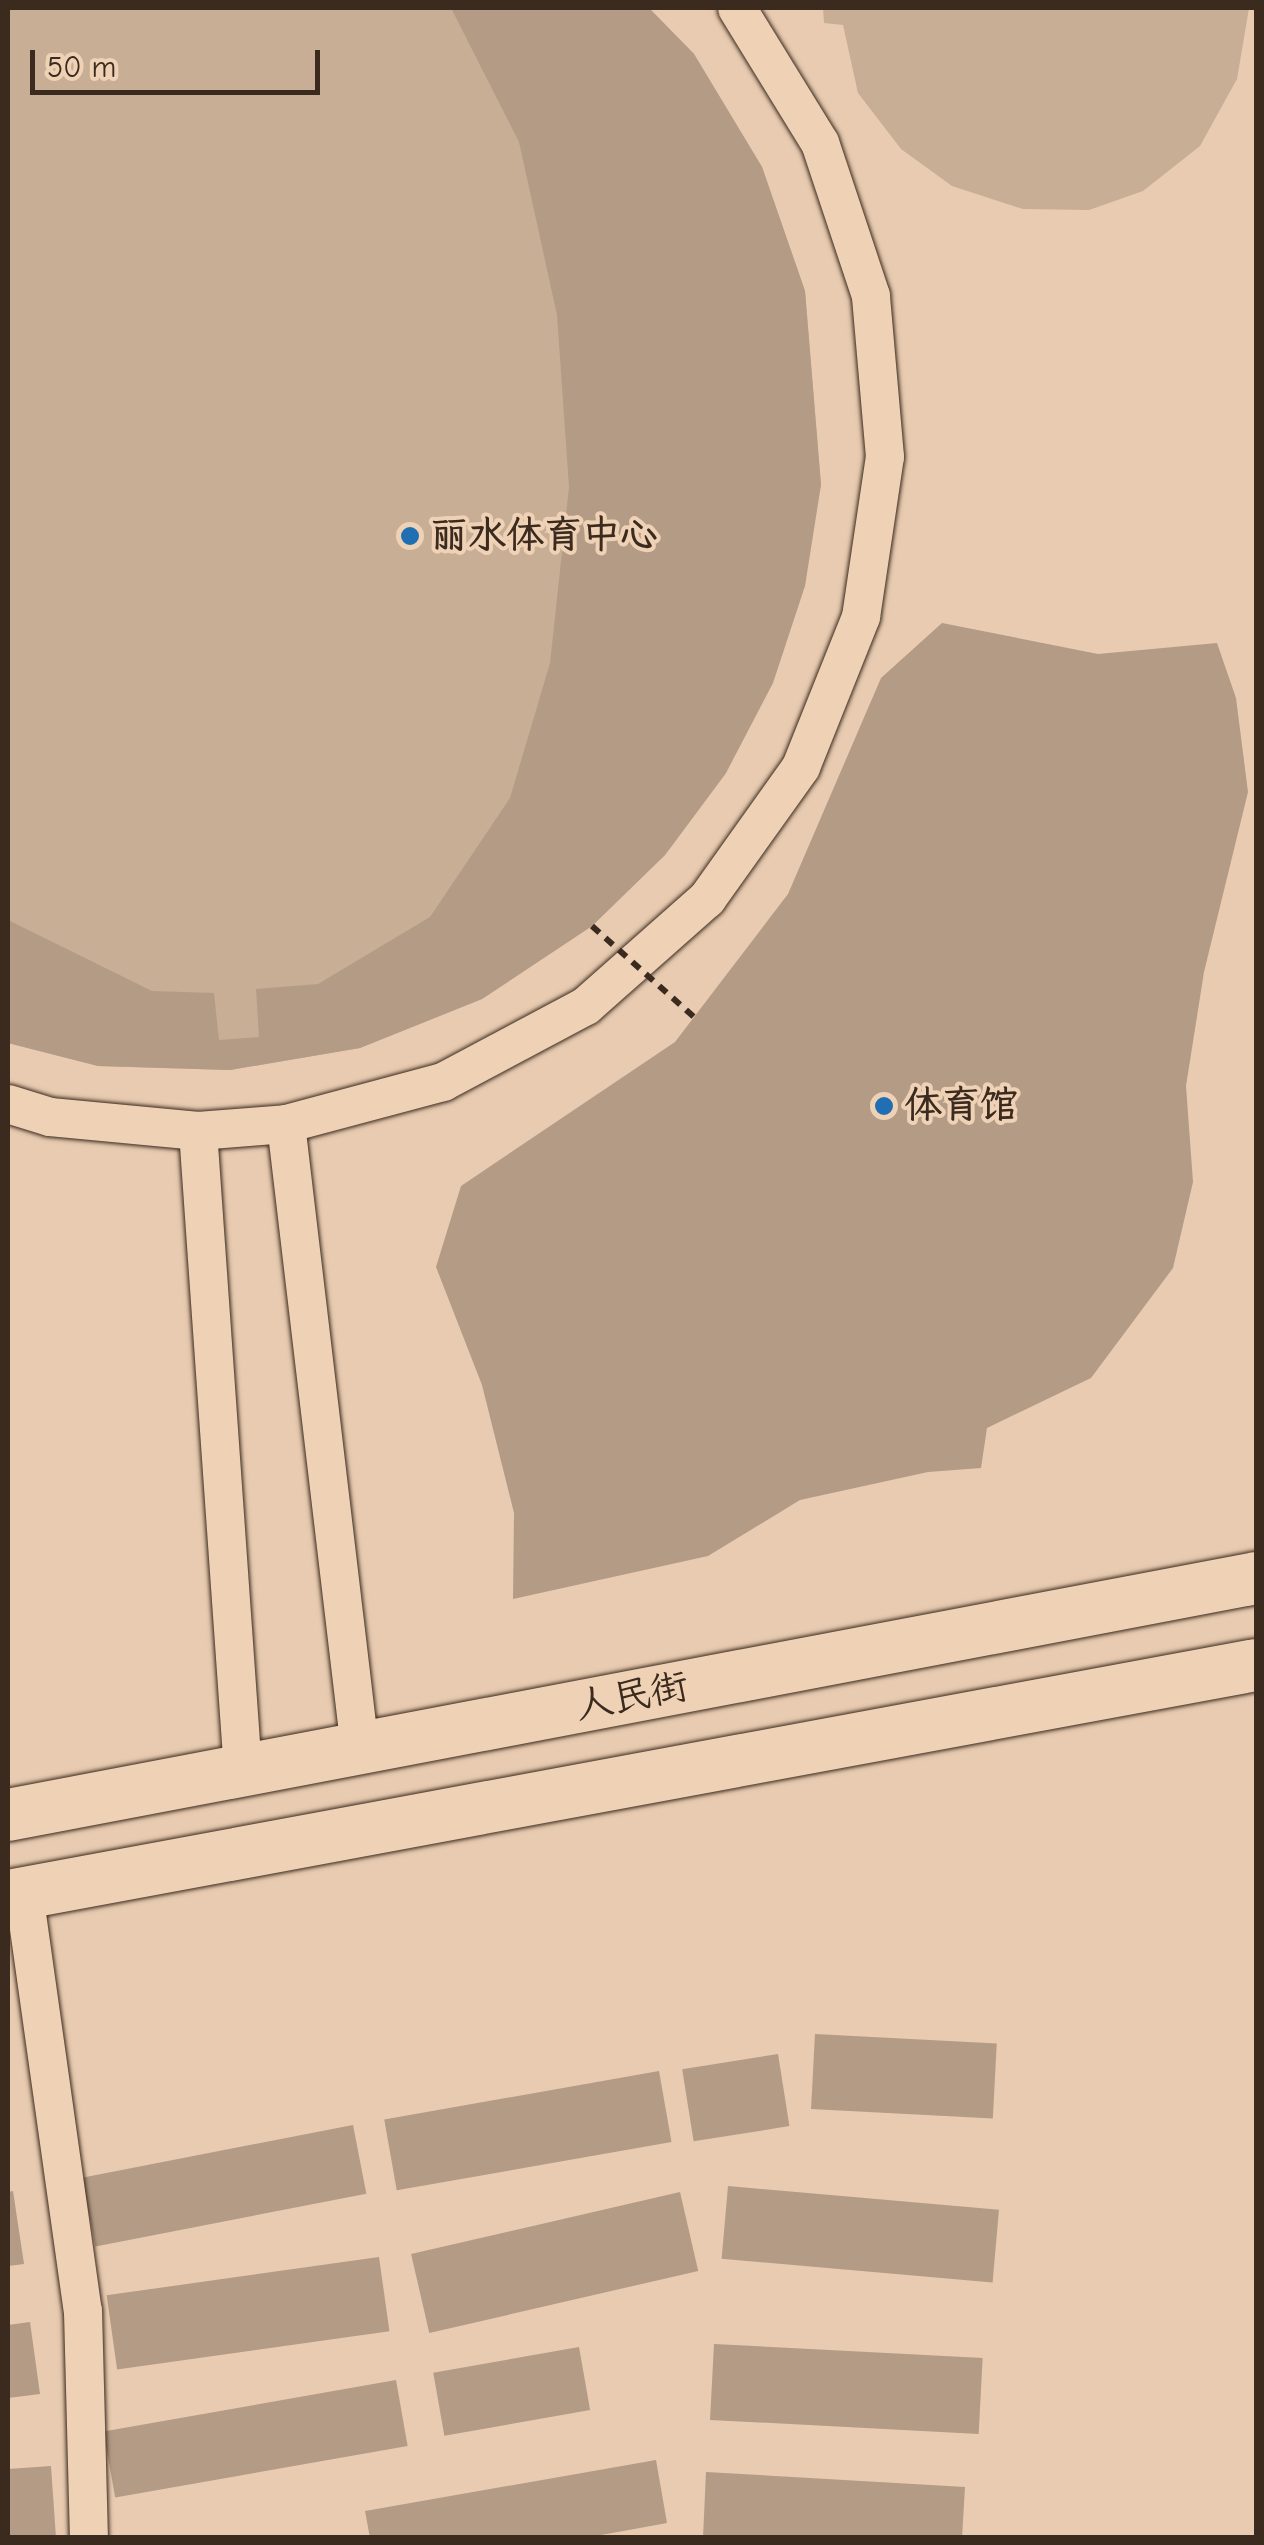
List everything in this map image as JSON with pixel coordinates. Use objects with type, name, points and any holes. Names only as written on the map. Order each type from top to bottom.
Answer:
[{"type":"main road","name":"人民街","points":[[8,1816],[1256,1578]]},
{"type":"main road","points":[[16,1894],[1256,1665]]},
{"type":"street","points":[[8,1104],[50,1117],[198,1131],[286,1124],[443,1082],[586,1006],[708,899],[801,767],[861,617],[884,440],[871,296],[820,142],[737,8]]},
{"type":"street","points":[[286,1124],[360,1748]]},
{"type":"street","points":[[198,1131],[244,1770]]},
{"type":"street","points":[[16,1894],[82,2310],[89,2538]]},
{"type":"path","points":[[592,926],[694,1018]]},
{"type":"shaded area","name":"丽水体育中心","points":[[8,8],[649,8],[694,54],[762,167],[805,291],[821,485],[726,773],[665,855],[592,926],[482,999],[360,1048],[230,1070],[98,1066],[8,1043]]},
{"type":"shaded area","points":[[823,8],[1249,8],[1237,79],[1200,146],[1143,191],[1089,210],[1023,209],[952,186],[901,149],[858,93],[843,25],[824,23]]},
{"type":"building","points":[[451,8],[649,8],[694,54],[762,167],[805,291],[821,485],[805,586],[773,683],[726,773],[665,855],[592,926],[482,999],[360,1048],[230,1070],[98,1066],[8,1043],[8,920],[152,991],[214,993],[219,1040],[259,1037],[256,989],[318,984],[430,917],[510,798],[550,663],[569,487],[557,315],[519,142]]},
{"type":"building","name":"体育馆","points":[[942,623],[1098,654],[1217,643],[1236,698],[1248,792],[1204,972],[1186,1086],[1193,1182],[1173,1268],[1091,1378],[987,1428],[981,1468],[928,1472],[800,1500],[708,1556],[513,1599],[514,1513],[482,1385],[436,1267],[461,1186],[675,1042],[788,894],[881,678]]},
{"type":"building","points":[[815,2034],[997,2044],[993,2118],[811,2109]]},
{"type":"building","points":[[778,2054],[789,2126],[694,2141],[682,2069]]},
{"type":"building","points":[[659,2071],[672,2142],[397,2190],[384,2119]]},
{"type":"building","points":[[353,2125],[366,2194],[95,2246],[82,2178]]},
{"type":"building","points":[[728,2186],[999,2210],[993,2282],[722,2259]]},
{"type":"building","points":[[13,2191],[24,2264],[8,2266],[8,2192]]},
{"type":"building","points":[[680,2192],[698,2271],[429,2333],[411,2254]]},
{"type":"building","points":[[379,2257],[389,2331],[117,2370],[107,2295]]},
{"type":"building","points":[[30,2322],[40,2394],[8,2398],[8,2325]]},
{"type":"building","points":[[714,2344],[983,2358],[979,2434],[710,2420]]},
{"type":"building","points":[[579,2347],[590,2410],[444,2436],[433,2373]]},
{"type":"building","points":[[396,2380],[408,2446],[115,2498],[104,2432]]},
{"type":"building","points":[[656,2460],[667,2523],[585,2538],[370,2538],[365,2511]]},
{"type":"building","points":[[51,2466],[56,2538],[8,2538],[8,2469]]},
{"type":"building","points":[[706,2472],[965,2487],[962,2538],[703,2538]]},
{"type":"place","name":"丽水体育中心","points":[[410,536]]},
{"type":"place","name":"体育馆","points":[[884,1106]]}]
